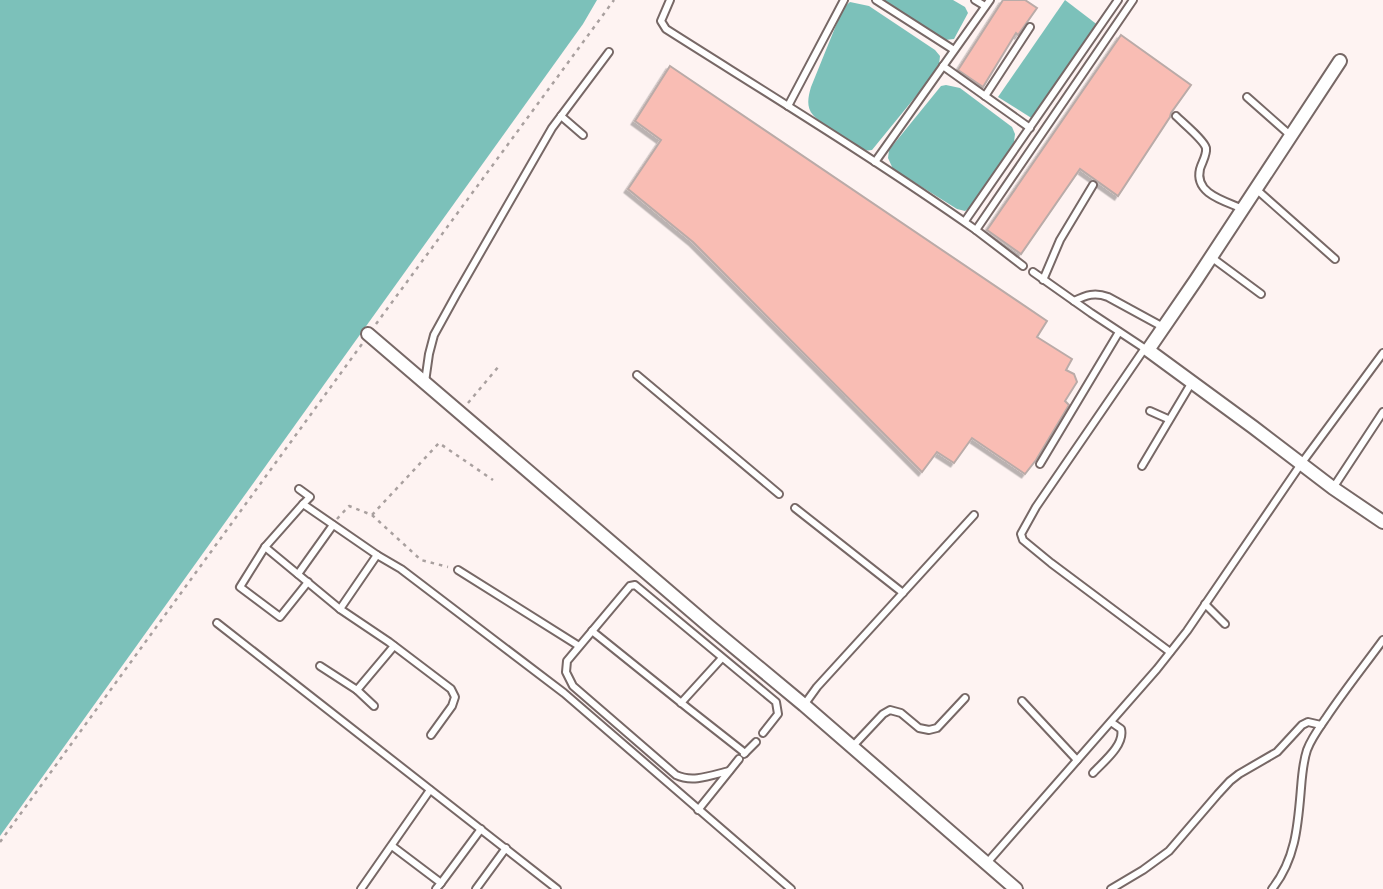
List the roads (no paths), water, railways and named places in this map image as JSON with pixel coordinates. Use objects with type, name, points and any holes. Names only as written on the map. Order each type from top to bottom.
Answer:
[{"type":"street","points":[[1340,61],[1211,257],[1146,349],[1383,522]]},
{"type":"street","points":[[371,337],[1016,889]]},
{"type":"lane","points":[[670,0],[661,21],[666,29],[875,162],[965,222],[1023,266]]},
{"type":"lane","points":[[788,106],[845,0]]},
{"type":"lane","points":[[876,0],[954,50]]},
{"type":"lane","points":[[875,162],[988,3],[975,0]]},
{"type":"lane","points":[[965,222],[1118,0]]},
{"type":"lane","points":[[976,230],[1133,0]]},
{"type":"lane","points":[[985,96],[1030,27]]},
{"type":"lane","points":[[425,384],[434,335],[456,295],[552,128],[609,52]]},
{"type":"lane","points":[[943,66],[1030,128]]},
{"type":"lane","points":[[1247,97],[1290,135]]},
{"type":"lane","points":[[561,116],[583,135]]},
{"type":"lane","points":[[1176,116],[1205,144],[1206,151],[1199,172],[1203,190],[1243,209]]},
{"type":"lane","points":[[1042,280],[1060,240],[1093,185]]},
{"type":"lane","points":[[1256,189],[1335,259]]},
{"type":"lane","points":[[1211,257],[1261,294]]},
{"type":"lane","points":[[1032,272],[1146,349],[1036,507],[1021,534],[1023,540],[1170,652]]},
{"type":"lane","points":[[1074,301],[1089,294],[1100,294],[1163,327]]},
{"type":"lane","points":[[1040,464],[1119,332]]},
{"type":"lane","points":[[986,864],[1170,652],[1301,464],[1383,353]]},
{"type":"lane","points":[[637,375],[779,494]]},
{"type":"lane","points":[[1142,466],[1192,382]]},
{"type":"lane","points":[[1150,411],[1168,419]]},
{"type":"lane","points":[[1333,488],[1383,412]]},
{"type":"lane","points":[[299,489],[310,497],[265,547],[240,587],[280,617],[308,582]]},
{"type":"lane","points":[[303,504],[401,569],[564,693],[790,889]]},
{"type":"lane","points":[[795,508],[904,593]]},
{"type":"lane","points":[[804,705],[817,687],[974,515]]},
{"type":"lane","points":[[298,574],[333,524]]},
{"type":"lane","points":[[265,547],[340,609],[451,689],[455,697],[452,706],[431,735]]},
{"type":"lane","points":[[340,609],[377,555]]},
{"type":"lane","points":[[458,570],[579,646]]},
{"type":"lane","points":[[729,771],[714,776],[692,778],[676,775],[573,686],[568,678],[567,661],[630,586],[635,586],[776,702],[778,714],[763,733]]},
{"type":"lane","points":[[1205,604],[1224,624]]},
{"type":"lane","points":[[217,623],[557,889]]},
{"type":"lane","points":[[592,631],[742,756]]},
{"type":"lane","points":[[1272,889],[1284,874],[1296,837],[1305,754],[1310,742],[1383,640]]},
{"type":"lane","points":[[357,690],[394,646]]},
{"type":"lane","points":[[681,703],[722,658]]},
{"type":"lane","points":[[320,666],[357,690],[374,706]]},
{"type":"lane","points":[[852,747],[890,710],[901,713],[919,728],[929,730],[937,728],[965,698]]},
{"type":"lane","points":[[1022,701],[1077,760]]},
{"type":"lane","points":[[1093,773],[1122,737],[1121,729],[1111,722]]},
{"type":"lane","points":[[1111,889],[1169,851],[1239,774],[1277,752],[1302,725],[1308,722],[1321,725]]},
{"type":"lane","points":[[698,810],[756,742]]},
{"type":"lane","points":[[360,889],[430,790]]},
{"type":"lane","points":[[392,846],[439,886],[481,829]]},
{"type":"lane","points":[[476,889],[506,848]]},
{"type":"water","points":[[0,0],[597,0],[583,24],[0,836]]},
{"type":"water","points":[[879,0],[953,0],[965,7],[968,13],[954,39],[945,40]]},
{"type":"water","points":[[1065,0],[1099,26],[1033,119],[998,97]]},
{"type":"water","points":[[850,2],[869,6],[940,56],[934,74],[872,150],[847,140],[813,115],[808,105],[811,87],[843,8]]},
{"type":"water","points":[[941,86],[960,88],[1012,127],[1015,134],[1014,142],[975,204],[965,211],[957,209],[893,169],[888,158],[889,150]]}]
